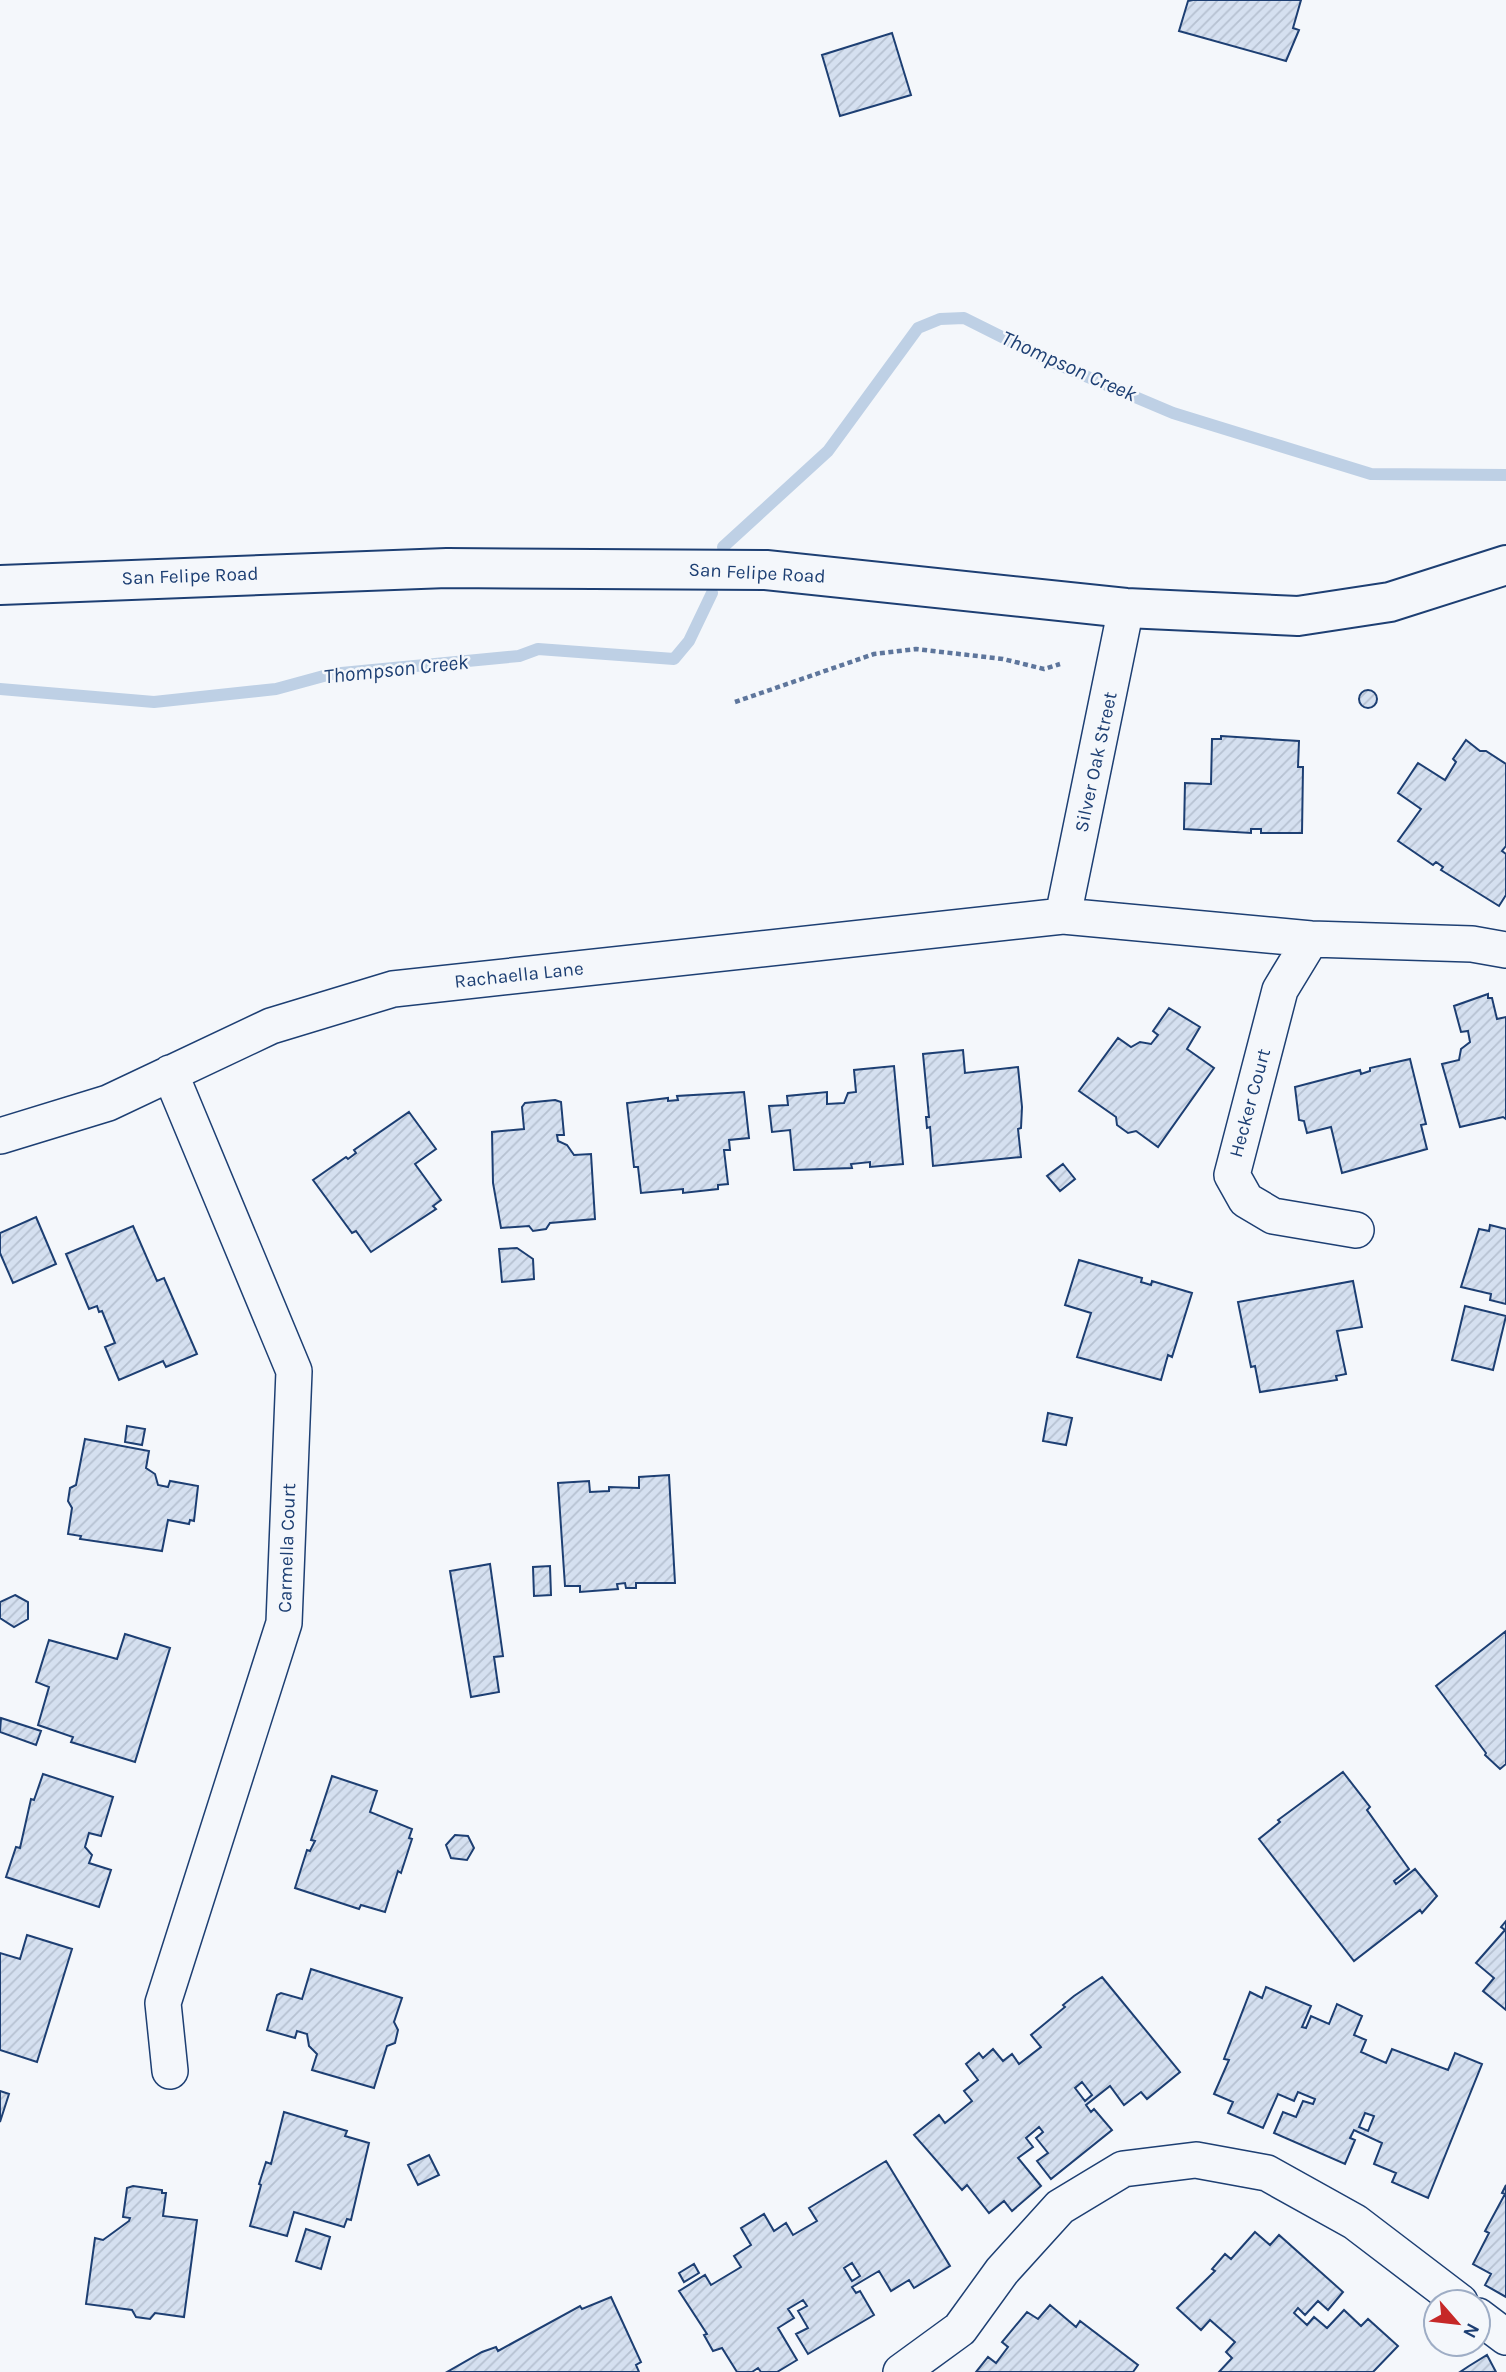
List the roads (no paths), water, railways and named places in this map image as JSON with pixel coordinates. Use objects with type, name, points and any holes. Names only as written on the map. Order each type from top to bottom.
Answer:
[{"type":"street","name":"San Felipe Road","points":[[0,585],[447,568],[766,570],[1126,608],[1297,616],[1390,602],[1506,565]]},
{"type":"street","name":"Silver Oak Street","points":[[1063,916],[1119,658],[1126,608]]},
{"type":"street","points":[[1063,916],[1311,939],[1472,944],[1506,950]]},
{"type":"street","name":"Rachaella Lane","points":[[0,1136],[107,1103],[271,1026],[393,989],[1063,916]]},
{"type":"street","name":"Hecker Court","points":[[1311,939],[1280,990],[1231,1175],[1245,1200],[1273,1216],[1356,1230]]},
{"type":"street","name":"Carmella Court","points":[[170,1073],[294,1371],[284,1623],[163,2003],[170,2071]]},
{"type":"street","points":[[901,2372],[960,2329],[1002,2271],[1060,2207],[1123,2169],[1196,2160],[1267,2173],[1355,2222],[1442,2288]]},
{"type":"waterway","name":"Thompson Creek","points":[[723,547],[828,451],[918,328],[940,319],[964,318],[1050,361],[1173,413],[1371,474],[1506,475]]},
{"type":"waterway","name":"Thompson Creek","points":[[0,689],[154,702],[276,689],[331,674],[519,656],[538,649],[674,659],[689,641],[712,593]]}]
